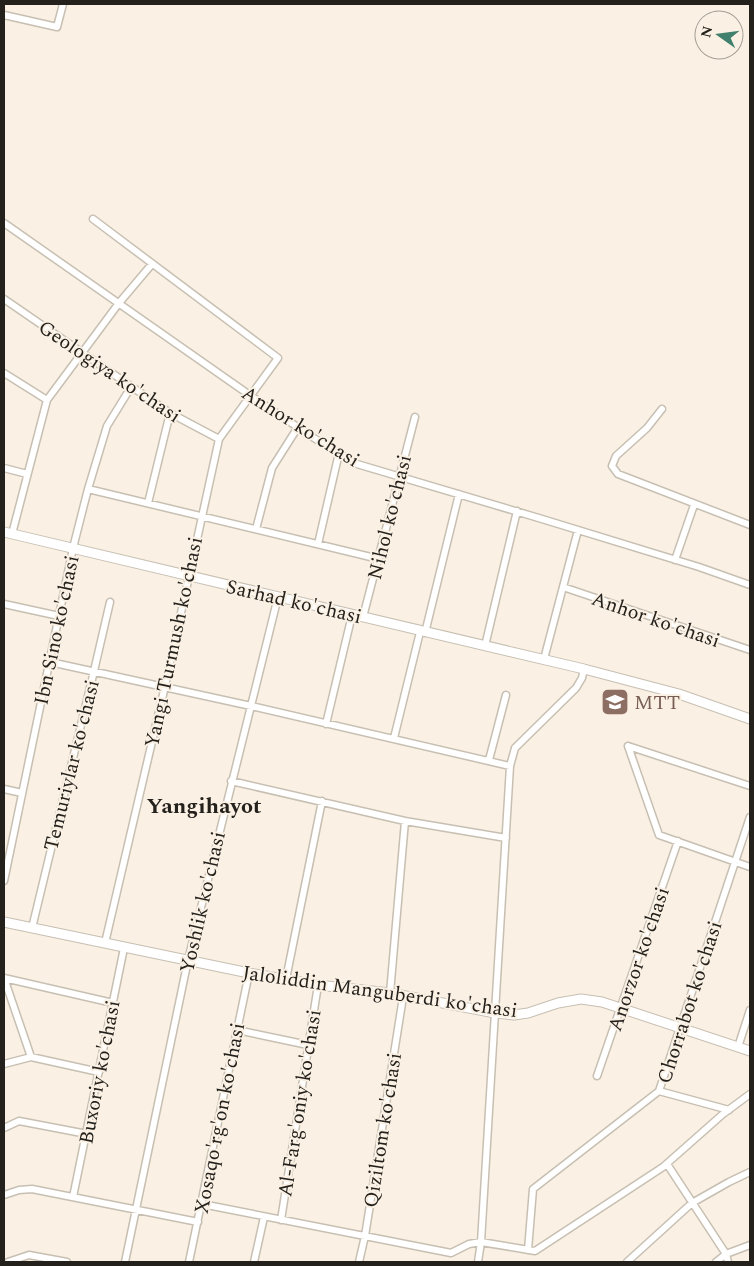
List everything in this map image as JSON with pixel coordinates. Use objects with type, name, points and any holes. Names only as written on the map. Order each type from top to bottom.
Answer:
[{"type":"street","points":[[4,14],[57,27],[63,4]]},
{"type":"street","points":[[8,533],[27,474],[47,400],[119,303],[152,264],[94,219]]},
{"type":"street","name":"Anhor ko'chasi","points":[[4,223],[251,396],[357,464],[517,511],[750,585]]},
{"type":"street","name":"Yangi Turmush ko'chasi","points":[[105,943],[219,439],[278,358],[152,264]]},
{"type":"street","name":"Geologiya ko'chasi","points":[[4,299],[170,413],[219,439]]},
{"type":"street","points":[[4,373],[47,400]]},
{"type":"street","name":"Ibn Sino ko'chasi","points":[[4,881],[7,853],[22,793],[73,548],[88,489],[107,426],[131,387]]},
{"type":"street","points":[[662,409],[648,428],[616,456],[612,466],[618,474],[694,505],[750,525]]},
{"type":"street","points":[[148,503],[170,413]]},
{"type":"street","name":"Nihol ko'chasi","points":[[364,617],[415,418]]},
{"type":"street","points":[[256,529],[272,468],[298,427]]},
{"type":"street","points":[[318,544],[339,453]]},
{"type":"street","points":[[4,468],[27,474]]},
{"type":"street","points":[[88,489],[378,559]]},
{"type":"street","points":[[394,738],[459,494]]},
{"type":"street","points":[[675,560],[694,505]]},
{"type":"street","points":[[486,646],[517,511]]},
{"type":"street","points":[[544,659],[578,530]]},
{"type":"street","name":"Sarhad ko'chasi","points":[[8,533],[584,669],[679,694],[750,719]]},
{"type":"street","name":"Anhor ko'chasi","points":[[563,587],[750,650]]},
{"type":"street","name":"Yoshlik ko'chasi","points":[[125,1262],[188,960],[278,597]]},
{"type":"street","name":"Temuriylar ko'chasi","points":[[32,928],[110,602]]},
{"type":"street","points":[[4,604],[59,616]]},
{"type":"street","points":[[326,724],[352,614]]},
{"type":"street","points":[[50,662],[164,686],[510,766]]},
{"type":"street","points":[[478,1262],[481,1242],[510,766],[515,748],[576,688],[582,678],[584,669]]},
{"type":"street","points":[[489,760],[506,695]]},
{"type":"street","points":[[750,786],[628,746],[659,835],[750,867]]},
{"type":"street","points":[[231,781],[405,821],[506,838]]},
{"type":"street","points":[[4,790],[22,793]]},
{"type":"street","points":[[286,979],[322,802]]},
{"type":"street","name":"Chorrabot ko'chasi","points":[[528,1250],[533,1190],[659,1091],[750,817]]},
{"type":"street","points":[[390,993],[405,821]]},
{"type":"street","name":"Anorzor ko'chasi","points":[[597,1076],[678,842]]},
{"type":"street","name":"Jaloliddin Manguberdi ko'chasi","points":[[4,922],[249,973],[318,985],[390,993],[495,1013],[514,1015],[528,1013],[558,1003],[581,999],[602,1002],[750,1051]]},
{"type":"street","name":"Buxoriy ko'chasi","points":[[73,1197],[124,948]]},
{"type":"street","name":"Xosaqo'rg'on ko'chasi","points":[[189,1262],[249,973]]},
{"type":"street","points":[[4,978],[113,1003]]},
{"type":"street","points":[[4,978],[31,1057]]},
{"type":"street","name":"Al-Farg'oniy ko'chasi","points":[[281,1220],[318,985]]},
{"type":"street","name":"Qiziltom ko'chasi","points":[[359,1262],[365,1236],[403,997]]},
{"type":"street","points":[[738,1047],[750,1010]]},
{"type":"street","points":[[237,1030],[308,1045]]},
{"type":"street","points":[[4,1064],[31,1057],[99,1072]]},
{"type":"street","points":[[659,1091],[729,1110]]},
{"type":"street","points":[[202,1204],[451,1253],[469,1244],[481,1242],[535,1251],[667,1164],[750,1094]]},
{"type":"street","points":[[4,1128],[20,1121],[87,1134]]},
{"type":"street","points":[[667,1164],[726,1254],[728,1262]]},
{"type":"street","points":[[627,1262],[692,1203],[750,1172]]},
{"type":"street","points":[[4,1195],[19,1190],[32,1189],[198,1222]]},
{"type":"street","name":"Al-Farg'oniy ko'chasi","points":[[254,1262],[264,1217]]},
{"type":"street","points":[[716,1262],[726,1254],[750,1245]]},
{"type":"street","points":[[8,1262],[29,1256],[67,1262]]},
{"type":"place","name":"MTT","points":[[615,702]]},
{"type":"district","name":"Yangihayot","points":[[204,805]]}]
